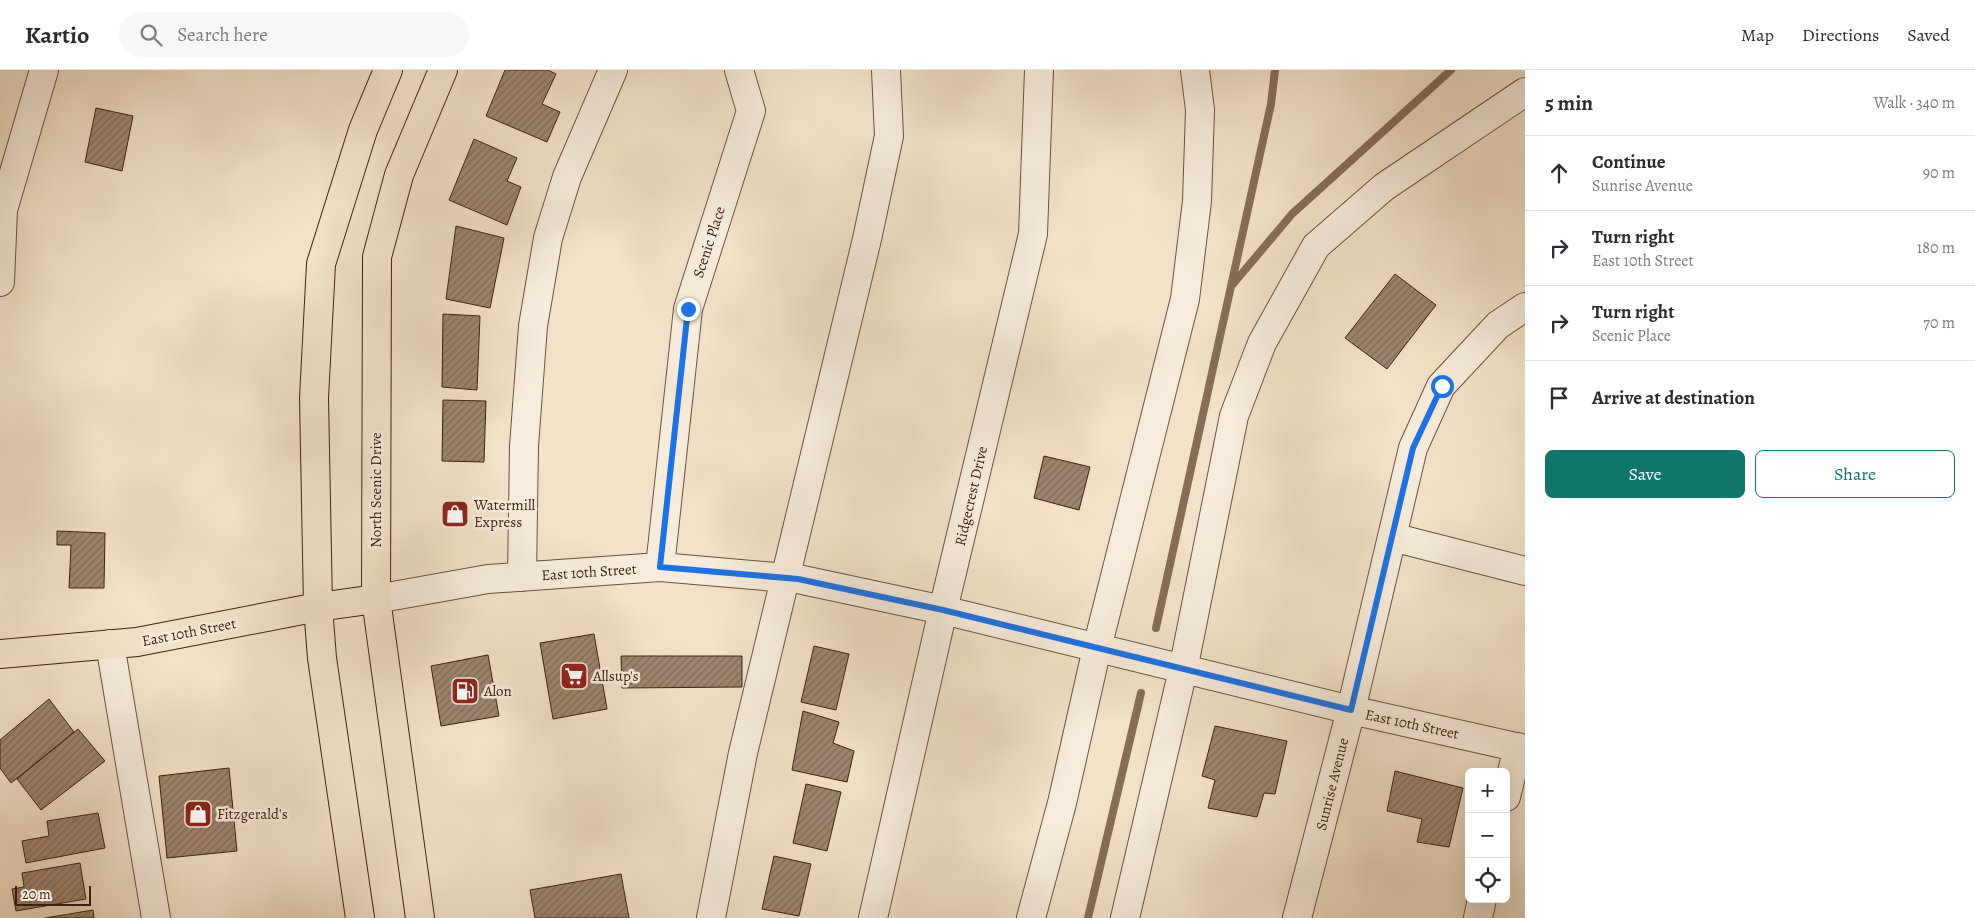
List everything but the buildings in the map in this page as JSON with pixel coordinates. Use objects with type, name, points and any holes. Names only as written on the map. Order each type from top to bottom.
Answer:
[{"type":"main road","points":[[360,918],[322,658],[318,607],[314,398],[321,264],[362,130],[388,70]]},
{"type":"main road","name":"North Scenic Drive","points":[[420,918],[376,599],[377,257],[398,175],[443,70]]},
{"type":"main road","name":"East 10th Street","points":[[0,654],[137,642],[318,607],[376,599]]},
{"type":"street","points":[[0,282],[3,210],[44,70]]},
{"type":"street","points":[[522,577],[524,446],[533,326],[548,238],[567,177],[612,70]]},
{"type":"street","name":"Scenic Place","points":[[660,567],[688,309],[751,111],[739,70]]},
{"type":"street","points":[[711,918],[743,754],[889,136],[886,70]]},
{"type":"street","name":"Ridgecrest Drive","points":[[873,918],[943,610],[1033,234],[1039,70]]},
{"type":"street","points":[[1032,918],[1062,803],[1097,648],[1185,299],[1197,201],[1200,110],[1195,70]]},
{"type":"street","points":[[1125,918],[1183,670],[1234,416],[1262,343],[1316,246],[1384,187],[1525,92]]},
{"type":"street","name":"Sunrise Avenue","points":[[1297,918],[1351,710],[1413,448],[1442,386],[1498,325],[1525,307]]},
{"type":"street","points":[[1392,537],[1525,571]]},
{"type":"street","name":"East 10th Street","points":[[376,599],[488,579],[660,567],[786,578],[943,610],[1183,670],[1522,748]]},
{"type":"street","points":[[110,644],[156,918]]},
{"type":"street","points":[[1510,786],[1522,748]]},
{"type":"street","points":[[1478,918],[1481,903]]},
{"type":"waterway","points":[[1156,628],[1271,104],[1275,70]]},
{"type":"waterway","points":[[1233,284],[1292,214],[1451,70]]},
{"type":"waterway","points":[[1088,918],[1141,693]]},
{"type":"place","name":"Watermill Express","points":[[455,514]]},
{"type":"place","name":"Allsup's","points":[[574,676]]},
{"type":"place","name":"Alon","points":[[465,691]]},
{"type":"place","name":"Fitzgerald's","points":[[198,814]]},
{"type":"route","points":[[688,309],[660,567],[798,579],[943,610],[1351,710],[1413,448],[1442,386]]}]
